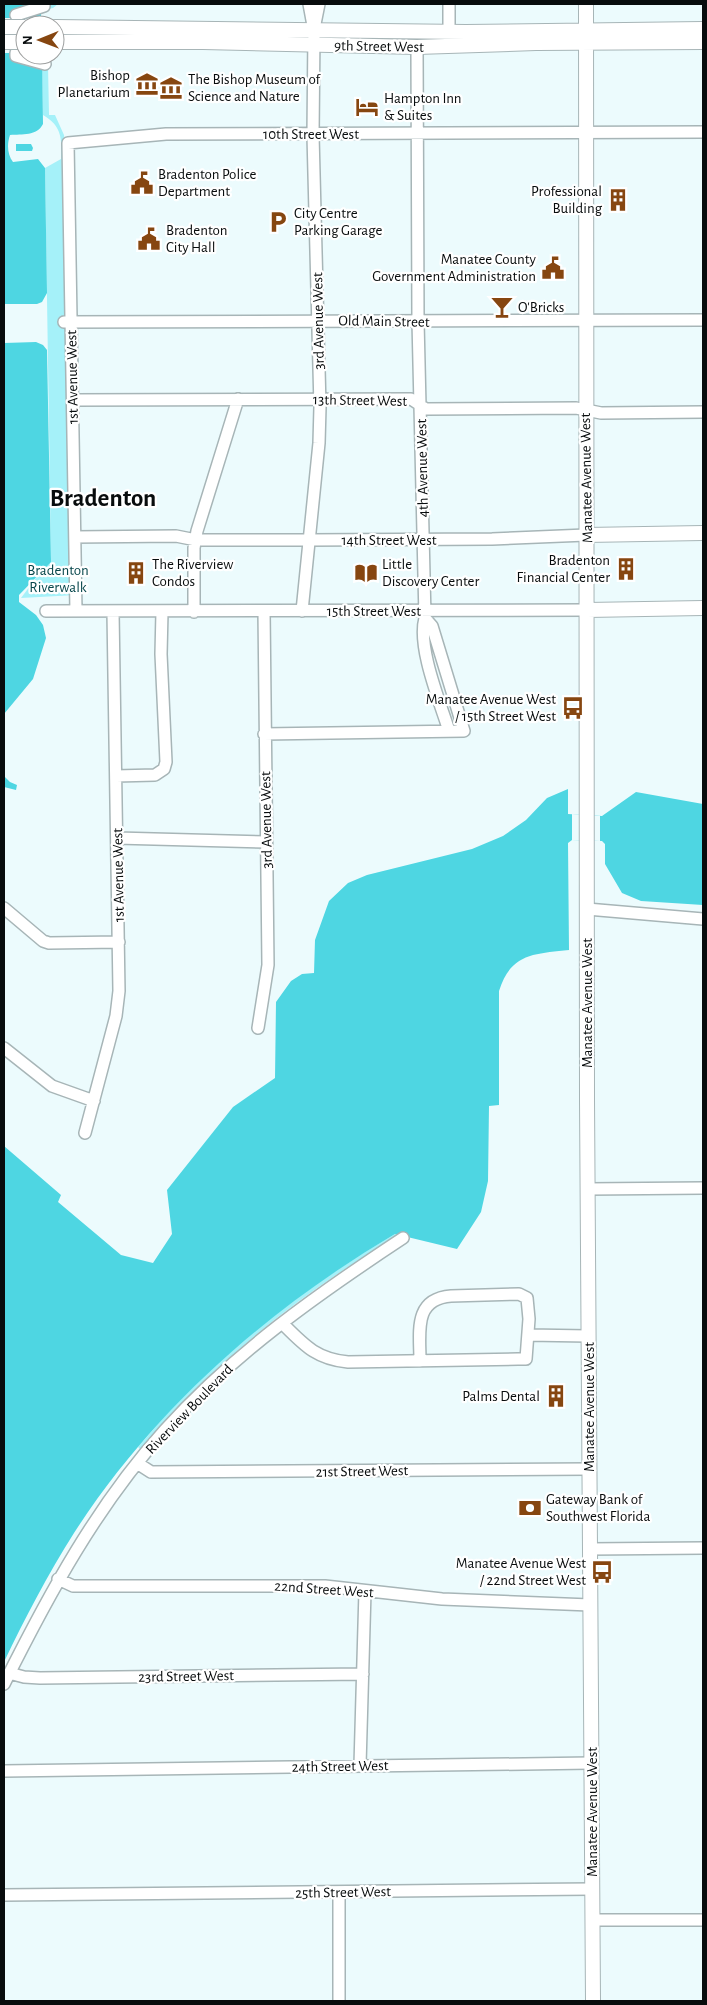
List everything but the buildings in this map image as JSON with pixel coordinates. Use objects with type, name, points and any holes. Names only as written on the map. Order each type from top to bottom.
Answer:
[{"type":"main road","name":"Manatee Avenue West","points":[[586,4],[586,909],[593,2001]]},
{"type":"main road","name":"9th Street West","points":[[65,27],[449,31],[508,37]]},
{"type":"main road","points":[[223,43],[224,28]]},
{"type":"main road","name":"9th Street West","points":[[586,37],[703,29]]},
{"type":"main road","points":[[417,47],[424,39],[458,37],[466,32]]},
{"type":"main road","name":"9th Street West","points":[[65,42],[417,47],[508,37],[586,37],[703,42]]},
{"type":"main road","name":"14th Street West","points":[[586,535],[703,533]]},
{"type":"main road","name":"15th Street West","points":[[587,610],[703,608]]},
{"type":"street","name":"3rd Avenue West","points":[[302,611],[319,443],[320,398],[313,135],[314,30],[309,4]]},
{"type":"street","name":"3rd Avenue West","points":[[314,30],[319,4]]},
{"type":"street","points":[[449,31],[450,4]]},
{"type":"street","points":[[16,15],[44,5]]},
{"type":"street","name":"4th Avenue West","points":[[264,734],[456,731],[432,626],[424,615],[418,321],[417,47]]},
{"type":"street","name":"10th Street West","points":[[68,143],[166,134],[585,134],[703,132]]},
{"type":"street","name":"1st Avenue West","points":[[68,143],[68,322],[73,400],[76,611]]},
{"type":"street","name":"Old Main Street","points":[[68,322],[703,320]]},
{"type":"street","name":"13th Street West","points":[[73,400],[412,399],[426,409],[576,408],[601,413],[703,412]]},
{"type":"street","points":[[194,612],[196,540],[238,400]]},
{"type":"street","name":"14th Street West","points":[[75,537],[176,536],[196,540],[422,540],[586,535]]},
{"type":"street","name":"15th Street West","points":[[46,611],[302,611],[424,615],[587,610]]},
{"type":"street","name":"3rd Avenue West","points":[[258,1028],[268,965],[264,611]]},
{"type":"street","name":"1st Avenue West","points":[[85,1133],[118,1005],[119,942],[113,612]]},
{"type":"street","points":[[116,776],[155,776],[164,769],[166,762],[161,654],[162,612]]},
{"type":"street","points":[[117,838],[266,842]]},
{"type":"street","points":[[4,908],[43,941],[49,943],[119,942]]},
{"type":"street","points":[[586,909],[703,919]]},
{"type":"street","points":[[4,1048],[52,1086],[94,1101]]},
{"type":"street","points":[[588,1189],[703,1188]]},
{"type":"street","name":"Riverview Boulevard","points":[[4,1684],[58,1578],[86,1534],[137,1463],[164,1430],[255,1343],[332,1285],[403,1238]]},
{"type":"street","points":[[282,1323],[310,1350],[329,1359],[348,1362],[420,1361],[526,1359],[528,1335],[527,1298],[524,1295],[441,1296],[429,1303],[420,1319],[420,1361]]},
{"type":"street","points":[[528,1335],[588,1336]]},
{"type":"street","name":"21st Street West","points":[[137,1463],[150,1472],[589,1468]]},
{"type":"street","points":[[590,1549],[703,1548]]},
{"type":"street","name":"22nd Street West","points":[[58,1578],[73,1586],[325,1586],[442,1599],[590,1604]]},
{"type":"street","points":[[360,1765],[366,1591]]},
{"type":"street","name":"23rd Street West","points":[[9,1673],[24,1677],[40,1678],[363,1674]]},
{"type":"street","name":"24th Street West","points":[[4,1770],[591,1763]]},
{"type":"street","name":"25th Street West","points":[[4,1895],[592,1889]]},
{"type":"street","points":[[338,2001],[339,1892]]},
{"type":"street","points":[[592,1920],[703,1920]]},
{"type":"green space","name":"Bradenton Riverwalk","points":[[41,4],[58,4],[53,8],[39,11],[35,15],[15,15],[15,25],[14,13]]},
{"type":"green space","name":"Bradenton Riverwalk","points":[[28,65],[48,65],[49,115],[55,115],[64,135],[65,144],[76,595],[21,598],[51,558],[45,168],[61,159],[61,139],[54,124],[43,115],[42,69]]},
{"type":"green space","points":[[395,1234],[399,1235],[321,1285],[248,1341],[202,1383],[141,1450],[138,1447],[189,1390],[267,1321],[342,1267]]},
{"type":"shaded area","points":[[4,4],[41,4],[41,15],[15,15],[15,65],[42,65],[43,124],[37,131],[10,135],[8,145],[13,162],[38,159],[45,168],[47,293],[42,302],[37,304],[4,304]]},
{"type":"shaded area","points":[[16,144],[31,144],[32,151],[16,151]]},
{"type":"shaded area","points":[[36,342],[43,345],[47,350],[51,562],[19,595],[19,602],[36,615],[43,625],[46,638],[33,679],[4,714],[4,343]]},
{"type":"shaded area","points":[[4,776],[10,782],[17,785],[16,790],[4,787]]},
{"type":"shaded area","points":[[568,789],[568,814],[602,816],[636,792],[703,804],[703,905],[641,901],[622,893],[605,864],[605,844],[602,841],[572,840],[568,843],[569,950],[535,955],[517,962],[504,978],[499,991],[499,1105],[489,1106],[488,1181],[481,1212],[457,1249],[395,1234],[348,1263],[303,1295],[217,1365],[140,1444],[106,1487],[55,1564],[4,1662],[4,1146],[61,1195],[58,1202],[121,1255],[153,1263],[172,1234],[167,1190],[233,1107],[275,1078],[276,1002],[291,981],[302,974],[314,973],[315,940],[329,901],[348,883],[367,875],[472,849],[503,836],[526,820],[547,798]]},
{"type":"pier","points":[[4,18],[15,18],[15,53],[4,53]]},
{"type":"pier","points":[[572,814],[600,816],[600,841],[572,840]]},
{"type":"place","name":"Bishop Planetarium","points":[[147,84]]},
{"type":"place","name":"The Bishop Museum of Science and Nature","points":[[171,88]]},
{"type":"place","name":"Hampton Inn & Suites","points":[[367,107]]},
{"type":"place","name":"Bradenton Police Department","points":[[142,183]]},
{"type":"place","name":"Professional Building","points":[[618,200]]},
{"type":"place","name":"City Centre Parking Garage","points":[[278,222]]},
{"type":"place","name":"Bradenton City Hall","points":[[149,239]]},
{"type":"place","name":"Manatee County Government Administration","points":[[553,268]]},
{"type":"place","name":"O'Bricks","points":[[502,307]]},
{"type":"place","name":"Bradenton Financial Center","points":[[626,569]]},
{"type":"place","name":"The Riverview Condos","points":[[136,573]]},
{"type":"place","name":"Little Discovery Center","points":[[366,573]]},
{"type":"place","name":"Manatee Avenue West / 15th Street West","points":[[573,708]]},
{"type":"place","name":"Palms Dental","points":[[556,1396]]},
{"type":"place","name":"Gateway Bank of Southwest Florida","points":[[530,1508]]},
{"type":"place","name":"Manatee Avenue West / 22nd Street West","points":[[602,1572]]},
{"type":"district","name":"Bradenton","points":[[103,497]]}]
